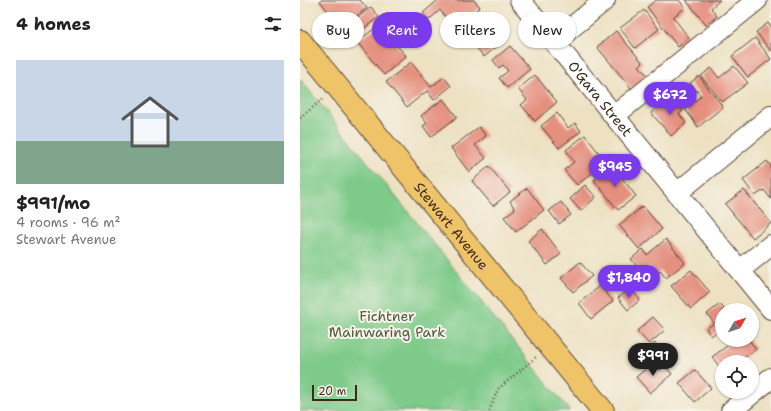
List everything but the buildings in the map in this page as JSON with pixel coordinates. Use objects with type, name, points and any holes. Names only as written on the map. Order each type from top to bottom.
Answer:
[{"type":"main road","name":"Stewart Avenue","points":[[300,41],[603,411]]},
{"type":"street","name":"O'Gara Street","points":[[520,0],[530,12]]},
{"type":"street","points":[[576,24],[605,0]]},
{"type":"street","points":[[614,116],[757,0]]},
{"type":"street","name":"O'Gara Street","points":[[559,48],[771,308]]},
{"type":"street","points":[[677,193],[771,116]]},
{"type":"street","points":[[740,270],[771,245]]},
{"type":"street","points":[[731,411],[771,378]]},
{"type":"path","points":[[300,118],[338,87]]},
{"type":"path","points":[[489,411],[498,389],[550,346]]},
{"type":"green space","name":"Fichtner Mainwaring Park","points":[[300,79],[570,411],[300,411]]}]
